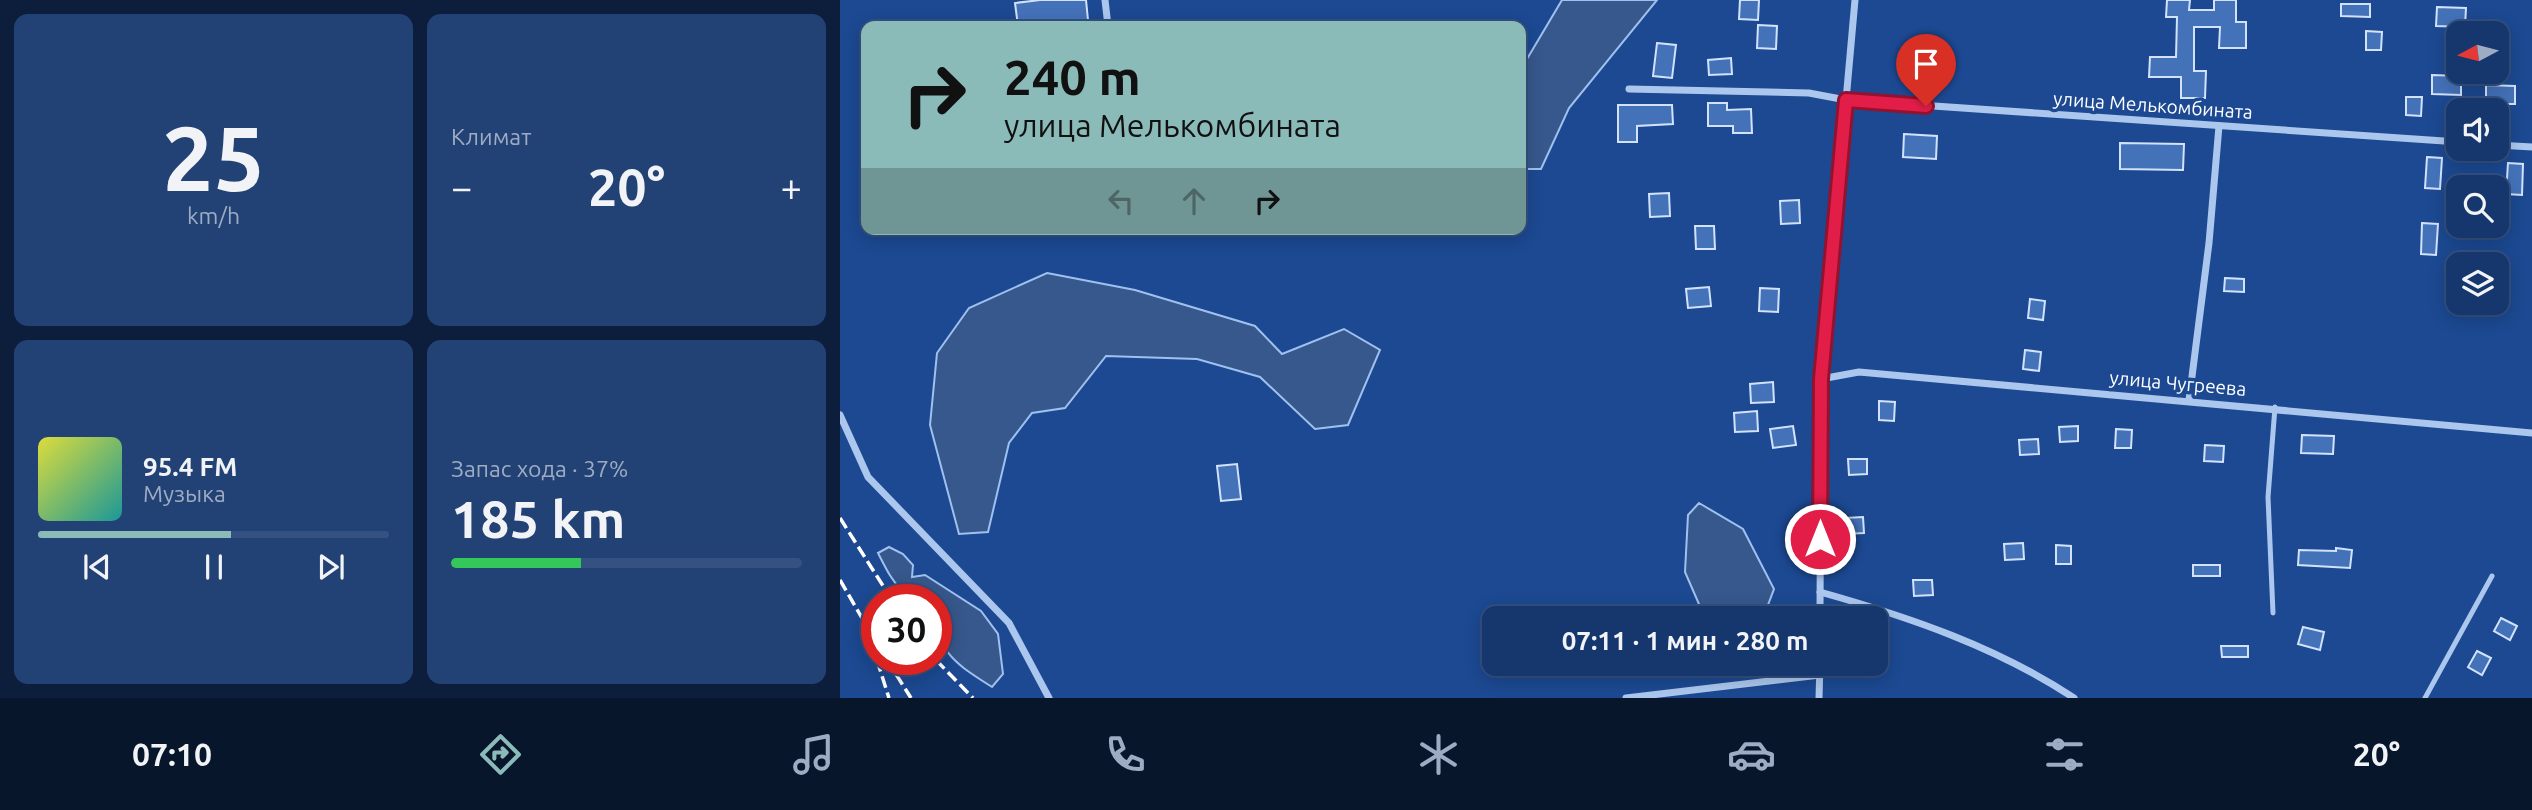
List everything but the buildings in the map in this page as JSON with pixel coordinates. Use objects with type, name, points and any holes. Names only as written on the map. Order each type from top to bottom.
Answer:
[{"type":"street","points":[[1105,0],[1107,21]]},
{"type":"street","points":[[1820,606],[1821,379],[1855,0]]},
{"type":"street","name":"улица Мелькомбината","points":[[1629,89],[1809,93],[1846,100],[2446,141]]},
{"type":"street","points":[[2189,400],[2209,243],[2219,126]]},
{"type":"street","points":[[2509,146],[2532,147]]},
{"type":"street","name":"улица Чугреева","points":[[1821,379],[1859,372],[2275,407],[2532,433]]},
{"type":"street","points":[[840,415],[868,477],[1009,624],[1049,698]]},
{"type":"street","points":[[1820,592],[1935,628],[2010,659],[2074,698]]},
{"type":"street","points":[[1626,698],[1812,676]]},
{"type":"street","points":[[1819,698],[1820,676]]},
{"type":"lane","points":[[2273,612],[2268,497],[2275,407]]},
{"type":"lane","points":[[2425,698],[2492,576]]},
{"type":"water","points":[[1562,0],[1657,0],[1569,108],[1541,169],[1526,169],[1526,61]]},
{"type":"water","points":[[1047,273],[1135,290],[1255,326],[1282,354],[1344,329],[1380,350],[1348,425],[1315,429],[1260,377],[1197,359],[1106,356],[1065,408],[1032,413],[1009,443],[988,532],[959,534],[930,425],[937,353],[969,308]]},
{"type":"water","points":[[1699,503],[1743,529],[1774,589],[1768,606],[1700,606],[1685,572],[1688,515]]},
{"type":"water","points":[[889,547],[903,554],[913,565],[912,577],[925,575],[939,584],[896,584],[878,553]]},
{"type":"water","points":[[952,592],[981,611],[998,634],[1003,674],[992,687],[952,657]]},
{"type":"railway","points":[[840,518],[882,584]]},
{"type":"railway","points":[[840,580],[861,616]]},
{"type":"railway","points":[[882,675],[889,698]]},
{"type":"railway","points":[[896,675],[911,698]]},
{"type":"railway","points":[[951,675],[973,698]]},
{"type":"route","points":[[1820,539],[1821,379],[1846,100],[1926,106]]}]
